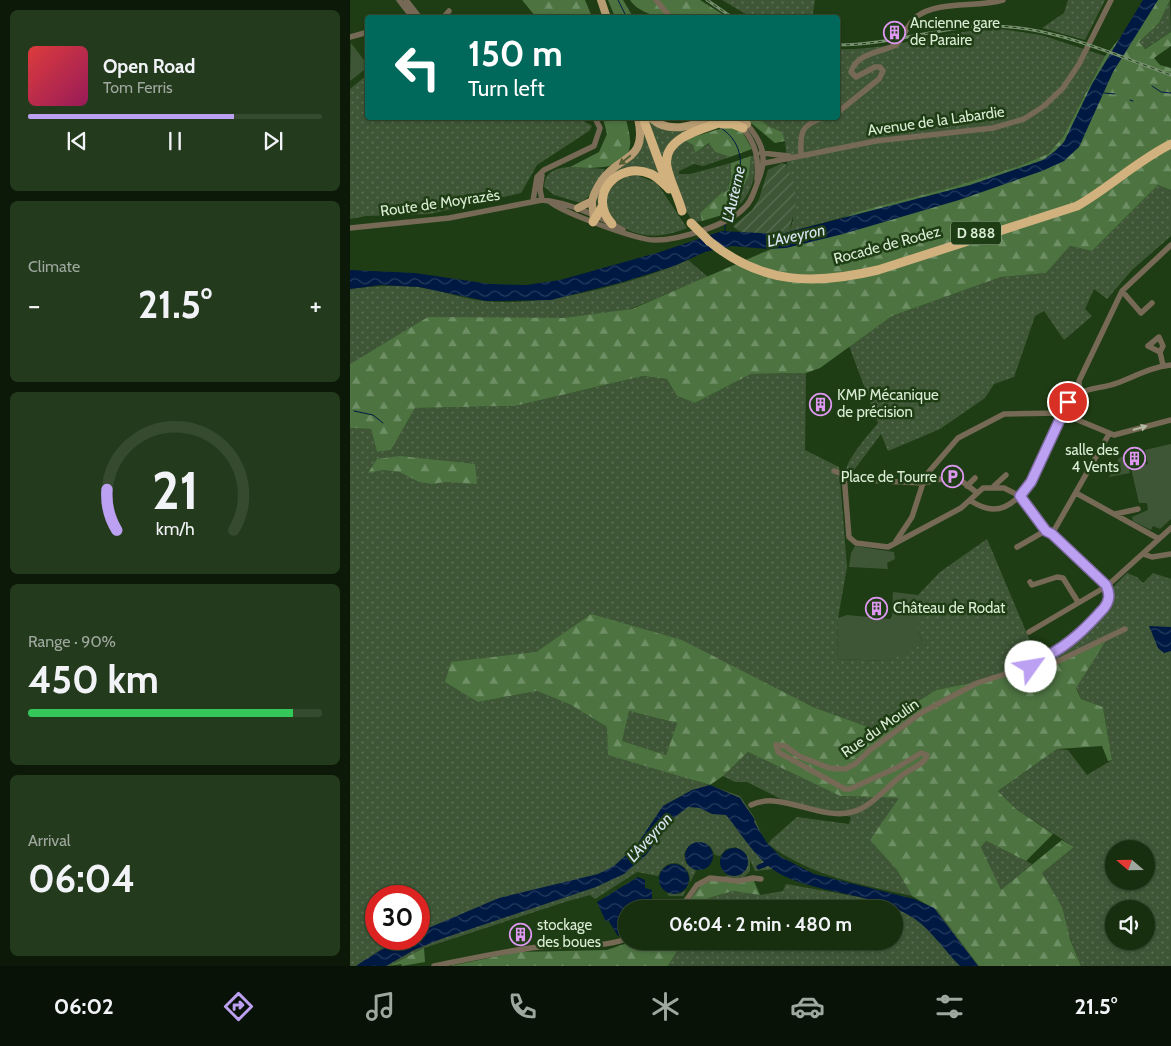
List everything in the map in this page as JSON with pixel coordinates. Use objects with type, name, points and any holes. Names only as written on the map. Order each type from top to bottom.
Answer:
[{"type":"highway","points":[[644,120],[669,189],[682,211]]},
{"type":"highway","points":[[682,211],[667,165],[670,151],[676,141],[716,121],[745,126]]},
{"type":"highway","name":"Rocade de Rodez","points":[[762,271],[799,275],[838,274],[864,268],[1035,216],[1076,201],[1093,192],[1139,156],[1171,139]]},
{"type":"highway","name":"Rocade de Rodez","points":[[682,211],[691,223],[720,250],[744,264],[786,278],[816,280],[846,278],[896,265],[1077,206],[1104,191],[1145,158],[1171,144]]},
{"type":"highway","points":[[612,224],[602,208],[601,201],[608,184],[621,174],[632,171],[651,174],[669,189]]},
{"type":"highway","points":[[595,218],[602,208]]},
{"type":"main road","points":[[601,0],[606,15]]},
{"type":"main road","points":[[578,208],[592,201],[606,174],[630,157],[637,147],[640,135],[638,120]]},
{"type":"main road","points":[[654,120],[674,128],[716,121]]},
{"type":"main road","points":[[741,120],[745,126]]},
{"type":"main road","points":[[592,201],[595,218]]},
{"type":"street","points":[[399,0],[411,15]]},
{"type":"street","points":[[406,0],[418,15]]},
{"type":"street","points":[[656,0],[669,15]]},
{"type":"street","points":[[950,0],[958,5]]},
{"type":"street","points":[[840,111],[883,73],[883,69],[878,66],[860,76],[854,77],[851,72],[854,66],[876,51],[896,45],[910,23],[919,15],[945,3],[976,5],[1003,0]]},
{"type":"street","name":"Avenue de la Labardie","points":[[764,163],[876,141],[993,128],[1031,116],[1051,101],[1069,81],[1111,0]]},
{"type":"street","points":[[446,15],[449,11]]},
{"type":"street","points":[[350,37],[365,33]]},
{"type":"street","points":[[532,201],[537,177],[544,170],[594,146],[600,128],[596,120]]},
{"type":"street","points":[[549,201],[578,208],[636,238],[653,240],[667,240],[727,220],[745,207],[756,188],[764,163],[745,126],[736,120]]},
{"type":"street","points":[[801,155],[801,137],[804,128],[817,120]]},
{"type":"street","points":[[756,188],[760,153]]},
{"type":"street","name":"Avenue de la Labardie","points":[[760,153],[792,156]]},
{"type":"street","points":[[542,200],[540,178],[544,170]]},
{"type":"street","name":"Route de Moyrazès","points":[[350,228],[448,218],[532,201],[549,201]]},
{"type":"street","points":[[549,201],[612,224],[636,238]]},
{"type":"street","points":[[1080,393],[1079,380],[1122,290],[1171,246]]},
{"type":"street","points":[[1122,290],[1141,313],[1152,303]]},
{"type":"street","points":[[1160,352],[1163,366]]},
{"type":"street","points":[[971,501],[984,509],[994,510],[1003,508],[1020,496],[1031,482],[1061,413],[1068,402],[1080,393],[1112,385],[1144,370],[1171,365]]},
{"type":"street","points":[[895,542],[912,517],[926,475],[958,438],[995,417],[1017,414],[1061,413],[1109,434],[1118,435],[1171,420]]},
{"type":"street","points":[[1052,534],[1109,434]]},
{"type":"street","points":[[834,471],[871,481],[923,483],[956,476],[976,492]]},
{"type":"street","points":[[844,475],[850,537],[852,541],[888,546],[915,534],[971,501],[976,492],[982,488],[994,486],[1020,496],[1046,531],[1052,534],[1107,586],[1110,596],[1104,608],[1073,640],[1045,658],[1041,663],[1050,665],[1125,629]]},
{"type":"street","points":[[994,486],[1006,475]]},
{"type":"street","points":[[967,486],[975,478]]},
{"type":"street","points":[[1076,494],[1159,539]]},
{"type":"street","points":[[1115,514],[1138,509]]},
{"type":"street","points":[[1029,632],[1107,586],[1171,528]]},
{"type":"street","points":[[1017,547],[1046,531]]},
{"type":"street","points":[[1143,554],[1152,557],[1171,554]]},
{"type":"street","points":[[1030,582],[1032,585],[1057,577],[1063,578],[1078,602]]},
{"type":"street","name":"Rue du Moulin","points":[[751,805],[761,801],[774,801],[816,811],[853,812],[864,806],[911,769],[923,762],[927,755],[921,753],[898,767],[850,789],[844,789],[778,752],[775,748],[776,745],[785,746],[799,756],[829,768],[845,769],[856,764],[870,750],[921,714],[969,687],[1041,663]]},
{"type":"street","points":[[686,900],[698,884],[710,878],[739,881],[754,878],[761,879]]},
{"type":"street","points":[[434,966],[516,950],[574,945],[602,947],[618,942]]},
{"type":"green space","points":[[522,0],[585,0],[591,15],[534,15]]},
{"type":"green space","points":[[608,0],[623,0],[632,15],[614,15]]},
{"type":"green space","points":[[630,0],[700,0],[724,15],[653,15],[638,8]]},
{"type":"green space","points":[[722,0],[815,0],[812,15],[748,15]]},
{"type":"green space","points":[[1068,0],[1105,0],[1085,40],[1042,28],[1064,13]]},
{"type":"green space","points":[[1151,0],[1170,0],[1159,23],[1139,42],[1145,49],[1171,32],[1171,46],[1154,58],[1160,65],[1171,68],[1171,190],[1158,185],[1092,251],[1070,246],[1046,273],[1001,277],[892,316],[820,368],[806,373],[751,374],[695,403],[677,396],[667,379],[643,376],[515,406],[415,408],[391,450],[377,452],[371,429],[350,428],[350,364],[428,317],[562,318],[632,309],[857,212],[953,187],[1019,166],[1048,154],[1063,137],[1105,56]]},
{"type":"green space","points":[[1170,0],[1171,32],[1144,49],[1139,42],[1159,23]]},
{"type":"green space","points":[[1001,29],[1041,35],[1105,56],[1063,137],[1048,154],[1019,166],[953,187],[789,232],[793,221],[785,141],[781,132],[768,126],[761,120],[840,120],[840,49],[879,47],[980,30]]},
{"type":"green space","points":[[351,43],[365,61],[365,69],[350,81]]},
{"type":"green space","points":[[365,77],[365,120],[582,120],[592,126],[589,131],[537,165],[521,193],[430,214],[366,216],[350,219],[350,89]]},
{"type":"green space","points":[[604,120],[626,120],[630,145],[628,154],[622,160],[615,164],[597,168],[570,167],[599,152],[607,134]]},
{"type":"green space","points":[[647,120],[655,123],[692,127],[682,134],[664,164]]},
{"type":"green space","points":[[747,120],[761,120],[768,126],[782,132],[785,141],[775,143]]},
{"type":"green space","points":[[732,125],[743,133],[752,149],[730,157],[715,152],[709,143],[695,153],[693,145],[684,140]]},
{"type":"green space","points":[[642,128],[661,178],[651,172],[617,175],[597,213],[597,194],[611,174],[627,163]]},
{"type":"green space","points":[[684,140],[693,145],[695,153],[710,143],[715,152],[730,157],[703,166],[694,164],[679,171],[679,174],[690,174],[731,163],[731,177],[728,190],[720,194],[700,213],[702,221],[694,222],[680,199],[673,180],[670,162],[671,155]]},
{"type":"green space","points":[[751,156],[754,156],[754,176],[748,194],[739,205],[739,196],[749,175]]},
{"type":"green space","points":[[751,156],[749,175],[739,196],[739,205],[729,213],[702,221],[700,213],[720,194],[728,190],[731,177],[731,163]]},
{"type":"green space","points":[[782,163],[787,165],[797,198],[789,232],[775,235],[752,235],[738,230],[733,226],[752,210],[759,199],[768,170]]},
{"type":"green space","points":[[570,167],[605,169],[590,195],[581,203],[554,195],[544,187],[547,177],[552,171]]},
{"type":"green space","points":[[639,173],[639,176],[657,183],[687,228],[666,234],[645,235],[626,229],[608,215],[607,197],[612,185],[622,178]]},
{"type":"green space","points":[[1158,185],[1171,190],[1171,236],[1132,270],[1107,299],[1094,289],[1085,309],[1092,316],[1064,340],[1044,311],[1035,316],[1014,377],[994,384],[985,398],[940,429],[888,451],[881,434],[851,474],[846,472],[849,461],[878,423],[849,346],[892,316],[1001,277],[1046,273],[1070,246],[1092,251]]},
{"type":"green space","points":[[688,260],[708,277],[628,310],[562,318],[428,318],[350,364],[350,289],[409,286],[427,288],[485,301],[533,301],[588,292],[616,285],[667,269]]},
{"type":"green space","points":[[806,373],[805,450],[839,467],[847,567],[838,618],[837,659],[888,661],[923,643],[918,631],[918,595],[940,572],[987,539],[1036,655],[1045,654],[1066,643],[1113,604],[1113,587],[1127,573],[1137,577],[1143,583],[1153,573],[1171,579],[1171,966],[1081,966],[1051,889],[1042,873],[1074,847],[1016,809],[998,791],[1057,749],[1068,750],[1087,775],[1112,760],[1103,707],[1081,699],[1076,687],[1104,643],[1043,668],[936,690],[874,729],[813,707],[591,614],[536,652],[478,702],[537,691],[571,705],[607,727],[609,755],[659,768],[740,796],[754,817],[776,869],[755,871],[750,860],[750,871],[743,878],[722,877],[744,871],[748,863],[747,855],[736,847],[726,849],[720,856],[715,855],[710,846],[698,842],[689,846],[684,854],[686,863],[696,871],[688,887],[690,881],[689,874],[685,868],[679,864],[672,863],[664,867],[658,876],[637,872],[595,899],[590,895],[568,901],[430,946],[430,885],[365,885],[365,950],[420,950],[389,966],[350,966],[350,428],[371,429],[377,452],[391,450],[415,408],[515,406],[643,376],[667,379],[677,396],[695,403],[751,374]]},
{"type":"green space","points":[[1171,444],[1171,519],[1160,529],[1153,526],[1151,530],[1133,521],[1132,517],[1148,510],[1147,503],[1139,503],[1131,468],[1148,464],[1145,450]]},
{"type":"green space","points":[[1126,455],[1130,473],[1109,477],[1119,458]]},
{"type":"green space","points":[[400,456],[475,464],[477,484],[445,482],[432,484],[419,482],[400,472],[383,470],[368,473],[377,459]]},
{"type":"green space","points":[[855,546],[894,552],[895,559],[887,563],[888,569],[849,567],[851,553]]},
{"type":"green space","points":[[893,592],[918,595],[918,631],[923,644],[888,661],[837,659],[838,618],[847,615],[890,619],[892,616]]},
{"type":"green space","points":[[591,614],[682,640],[813,707],[874,729],[936,690],[1043,668],[1105,642],[1076,688],[1081,699],[1103,707],[1112,760],[1108,761],[1102,746],[1057,749],[998,791],[1016,809],[1053,834],[1026,861],[986,841],[981,847],[1001,890],[1062,840],[1074,847],[1042,873],[1062,907],[1070,939],[1081,966],[979,966],[938,911],[912,896],[897,870],[870,840],[899,798],[840,796],[748,752],[723,776],[710,785],[608,755],[607,727],[571,705],[537,691],[478,702],[445,682],[451,662],[536,652]],"holes":[[[629,711],[677,723],[666,755],[622,741]]]},
{"type":"green space","points":[[629,711],[677,723],[666,755],[621,741]]},
{"type":"green space","points":[[748,752],[840,796],[900,798],[871,840],[897,870],[912,896],[855,883],[819,872],[768,844],[797,817],[849,824],[851,817],[787,802],[747,782],[735,782],[723,776]]},
{"type":"green space","points":[[986,841],[1032,864],[1001,891],[981,847]]},
{"type":"green space","points":[[710,881],[754,881],[760,895],[733,891],[708,900],[690,900],[701,885]]},
{"type":"green space","points":[[786,884],[876,900],[708,900],[733,891],[760,895],[783,891]]},
{"type":"green space","points":[[687,888],[683,896],[669,896],[667,893],[680,894]]},
{"type":"green space","points":[[903,905],[938,911],[979,966],[668,966],[678,950],[903,950]]},
{"type":"green space","points":[[618,946],[618,950],[678,950],[668,966],[450,966],[517,952],[607,950]]},
{"type":"green space","points":[[420,950],[424,950],[425,962],[389,966]]},
{"type":"water","name":"L'Aveyron","points":[[1143,0],[1158,0],[1113,72],[1079,147],[1064,161],[1042,171],[959,200],[843,234],[786,248],[767,249],[732,246],[705,252],[674,266],[623,282],[551,300],[486,301],[419,287],[381,285],[350,289],[350,270],[415,273],[490,284],[526,285],[560,280],[660,252],[722,231],[781,234],[970,185],[1043,160],[1064,142],[1092,84]]},
{"type":"water","points":[[1149,626],[1171,627],[1171,651],[1164,653],[1158,648]]},
{"type":"water","name":"L'Aveyron","points":[[710,785],[740,798],[741,805],[747,816],[751,817],[767,843],[781,857],[814,874],[914,899],[934,908],[978,966],[960,966],[927,929],[903,912],[903,900],[870,900],[816,887],[784,876],[759,857],[726,815],[712,814],[700,808],[688,807],[672,819],[646,855],[624,874],[596,887],[430,943],[430,927],[499,898],[598,874],[614,866],[636,846],[663,806],[692,790]]},
{"type":"water","points":[[699,842],[709,846],[713,856],[709,866],[699,870],[689,866],[685,856],[689,846]]},
{"type":"water","points":[[734,848],[744,852],[748,862],[744,872],[734,876],[724,872],[720,862],[724,852]]},
{"type":"water","points":[[674,864],[685,868],[689,879],[685,890],[674,894],[663,890],[659,879],[663,868]]},
{"type":"water","points":[[638,877],[645,880],[645,888],[652,890],[652,900],[618,900],[618,936],[608,920],[606,922],[597,902]]},
{"type":"water","points":[[382,950],[414,950],[386,966],[356,966]]},
{"type":"waterway","name":"L'Auterne","points":[[618,0],[626,15]]},
{"type":"waterway","points":[[1152,86],[1161,92],[1171,93]]},
{"type":"waterway","points":[[1104,93],[1115,94]]},
{"type":"waterway","name":"L'Auterne","points":[[721,128],[734,141],[740,157],[738,183],[728,208],[726,219]]},
{"type":"waterway","name":"L'Auterne","points":[[725,223],[725,231]]},
{"type":"waterway","points":[[354,411],[373,415],[383,423]]},
{"type":"waterway","points":[[738,800],[752,820]]},
{"type":"waterway","points":[[759,867],[773,861]]},
{"type":"railway","points":[[707,0],[729,15]]},
{"type":"railway","points":[[840,45],[875,42],[966,27],[1008,27],[1056,35],[1171,75]]},
{"type":"place","name":"Ancienne gare de Paraire","points":[[894,32]]},
{"type":"place","name":"KMP Mécanique de précision","points":[[821,404]]},
{"type":"place","name":"salle des 4 Vents","points":[[1135,459]]},
{"type":"place","name":"Place de Tourre","points":[[953,477]]},
{"type":"place","name":"Château de Rodat","points":[[877,608]]},
{"type":"place","name":"stockage des boues","points":[[521,934]]},
{"type":"route","points":[[1031,667],[1041,663],[1042,660],[1073,640],[1104,608],[1110,596],[1106,585],[1073,556],[1052,534],[1046,531],[1020,496],[1031,482],[1061,413],[1068,402]]}]
